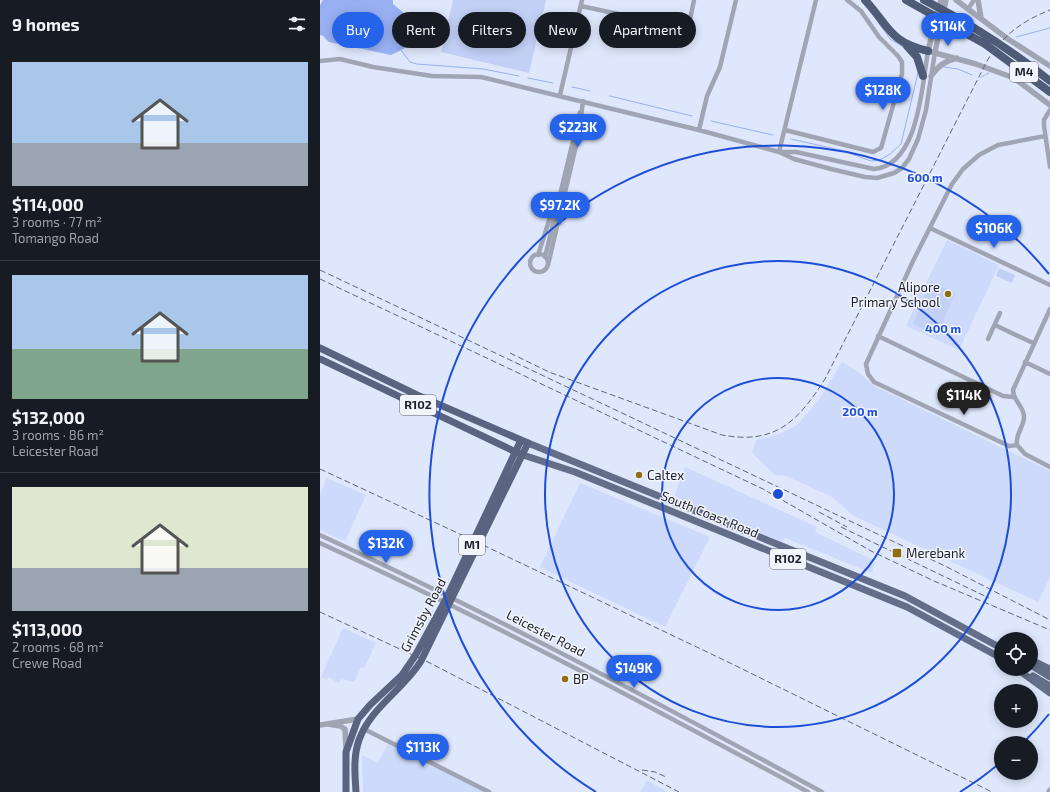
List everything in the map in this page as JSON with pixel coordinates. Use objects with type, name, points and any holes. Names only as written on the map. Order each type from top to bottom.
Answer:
[{"type":"highway","points":[[865,0],[891,34],[917,57],[927,76]]},
{"type":"highway","name":"M4","points":[[906,0],[927,5],[1006,42],[1050,81]]},
{"type":"highway","name":"M4","points":[[927,5],[999,54],[1050,92]]},
{"type":"highway","points":[[904,44],[932,52]]},
{"type":"highway","name":"South Coast Road","points":[[320,348],[424,398],[528,444]]},
{"type":"highway","name":"South Coast Road","points":[[320,359],[523,455]]},
{"type":"highway","name":"Grimsby Road","points":[[449,599],[521,440]]},
{"type":"highway","name":"Grimsby Road","points":[[356,792],[356,757],[359,739],[374,714],[411,670],[528,444]]},
{"type":"highway","name":"Grimsby Road","points":[[346,792],[346,752],[358,719],[370,705],[411,670]]},
{"type":"main road","name":"South Coast Road","points":[[528,444],[916,601],[994,644]]},
{"type":"main road","name":"South Coast Road","points":[[523,455],[636,497],[907,607],[994,654]]},
{"type":"main road","points":[[561,468],[564,459]]},
{"type":"main road","points":[[636,497],[640,490]]},
{"type":"main road","points":[[681,516],[684,508]]},
{"type":"main road","points":[[711,528],[714,520]]},
{"type":"main road","points":[[729,535],[732,527]]},
{"type":"main road","points":[[776,554],[780,546]]},
{"type":"main road","points":[[866,590],[869,582]]},
{"type":"main road","points":[[960,635],[964,627]]},
{"type":"main road","points":[[1038,663],[1050,669]]},
{"type":"main road","points":[[1038,670],[1050,677]]},
{"type":"main road","points":[[1027,676],[1050,693]]},
{"type":"main road","points":[[1032,676],[1050,686]]},
{"type":"street","points":[[560,95],[582,0]]},
{"type":"street","points":[[581,6],[688,29],[694,0]]},
{"type":"street","points":[[699,130],[707,96],[720,67],[736,0]]},
{"type":"street","points":[[779,152],[816,0]]},
{"type":"street","points":[[785,130],[873,152],[882,148],[902,74],[902,62],[879,37],[861,11],[847,0]]},
{"type":"street","points":[[779,152],[796,152],[874,169],[886,167],[899,157],[910,138],[917,117],[932,52],[941,0]]},
{"type":"street","points":[[320,61],[340,59],[373,67],[432,76],[482,77],[699,130],[779,152],[794,159],[865,177],[877,178],[894,173],[902,168],[909,159],[918,139],[926,110],[927,76],[946,0]]},
{"type":"street","points":[[968,9],[974,0]]},
{"type":"street","points":[[978,0],[978,10],[981,18]]},
{"type":"street","points":[[945,7],[957,1],[999,32],[1006,42],[1050,66]]},
{"type":"street","points":[[932,52],[989,68],[1014,78],[1050,105]]},
{"type":"street","points":[[927,76],[940,65],[957,58]]},
{"type":"street","points":[[548,264],[545,256],[576,121],[583,101]]},
{"type":"street","points":[[545,256],[534,256],[530,261],[532,269],[540,272],[546,270],[548,264],[579,132],[583,101]]},
{"type":"street","points":[[1050,110],[1044,120],[1050,167]]},
{"type":"street","points":[[1017,445],[1009,446],[874,382],[868,374],[866,363],[952,184],[970,161],[998,145],[1045,136]]},
{"type":"street","points":[[538,255],[551,211],[559,191]]},
{"type":"street","points":[[930,228],[1050,285]]},
{"type":"street","points":[[1050,309],[1014,387],[1013,397],[1024,414],[1024,420],[1017,437],[1017,445],[1025,454],[1050,467]]},
{"type":"street","points":[[988,339],[1000,313]]},
{"type":"street","points":[[995,325],[1033,344]]},
{"type":"street","points":[[878,336],[1004,396],[1013,397]]},
{"type":"street","points":[[1025,362],[1050,374]]},
{"type":"street","name":"Leicester Road","points":[[320,535],[393,569],[808,792]]},
{"type":"street","name":"Leicester Road","points":[[320,543],[390,575],[449,599],[681,715],[822,792]]},
{"type":"street","points":[[390,575],[393,569]]},
{"type":"street","points":[[320,725],[358,719]]},
{"type":"street","points":[[328,724],[340,726],[345,729],[346,752]]},
{"type":"street","points":[[364,730],[489,792]]},
{"type":"street","points":[[766,769],[770,764]]},
{"type":"shaded area","points":[[453,0],[546,0],[543,12],[534,12],[535,48],[529,73],[441,52],[442,48],[450,48],[450,13]]},
{"type":"shaded area","name":"Alipore Primary School","points":[[947,240],[999,265],[959,350],[906,326],[919,298],[903,291],[906,284],[922,292]]},
{"type":"shaded area","points":[[999,268],[1015,275],[1012,283],[996,276]]},
{"type":"shaded area","points":[[931,281],[955,293],[937,336],[913,324]]},
{"type":"shaded area","points":[[842,362],[854,369],[876,387],[1050,471],[1050,577],[1038,602],[854,516],[832,497],[786,476],[775,475],[752,453],[756,440],[780,434],[797,425],[818,401]]},
{"type":"shaded area","points":[[685,467],[817,527],[815,532],[875,561],[872,573],[785,538],[782,542],[677,500],[675,494]]},
{"type":"shaded area","points":[[327,478],[366,495],[345,541],[320,530],[320,494]]},
{"type":"shaded area","points":[[580,483],[710,537],[665,627],[540,567]]},
{"type":"shaded area","points":[[343,628],[376,643],[364,668],[361,667],[354,682],[341,679],[339,683],[328,677],[327,680],[321,677]]},
{"type":"shaded area","points":[[390,740],[495,792],[363,792],[362,755],[378,763]]},
{"type":"shaded area","points":[[647,780],[667,792],[640,792]]},
{"type":"water","points":[[323,0],[393,0],[393,4],[403,12],[392,12],[392,48],[405,48],[391,55],[358,48],[384,48],[384,12],[332,12],[332,43],[329,42],[320,35],[320,5]]},
{"type":"waterway","points":[[878,22],[890,39],[903,47]]},
{"type":"waterway","points":[[1016,37],[1050,28]]},
{"type":"waterway","points":[[401,50],[410,62],[417,64],[483,69],[519,76]]},
{"type":"waterway","points":[[944,67],[958,69],[972,75]]},
{"type":"waterway","points":[[791,139],[840,150],[871,161],[880,160],[890,154],[901,144],[918,73]]},
{"type":"waterway","points":[[981,77],[989,73]]},
{"type":"waterway","points":[[528,78],[553,83]]},
{"type":"waterway","points":[[572,87],[590,91]]},
{"type":"waterway","points":[[610,96],[692,116]]},
{"type":"waterway","points":[[711,121],[773,135]]},
{"type":"railway","points":[[510,353],[549,372],[722,435],[741,437],[757,436],[771,433],[784,426],[795,418],[805,407],[825,379],[987,61],[993,52],[1014,30],[1022,24],[1050,10]]},
{"type":"railway","points":[[320,270],[945,566],[1050,620]]},
{"type":"railway","points":[[320,279],[763,489],[871,551],[934,581],[1050,630]]},
{"type":"railway","points":[[320,469],[726,661],[992,792]]},
{"type":"railway","points":[[819,512],[847,527]]},
{"type":"railway","points":[[841,527],[989,598]]},
{"type":"railway","points":[[320,612],[430,663],[679,792]]},
{"type":"railway","points":[[642,770],[655,772],[666,777]]},
{"type":"place","name":"Alipore Primary School","points":[[948,294]]},
{"type":"place","name":"Caltex","points":[[639,475]]},
{"type":"place","name":"Merebank","points":[[897,553]]},
{"type":"place","name":"BP","points":[[565,679]]}]
